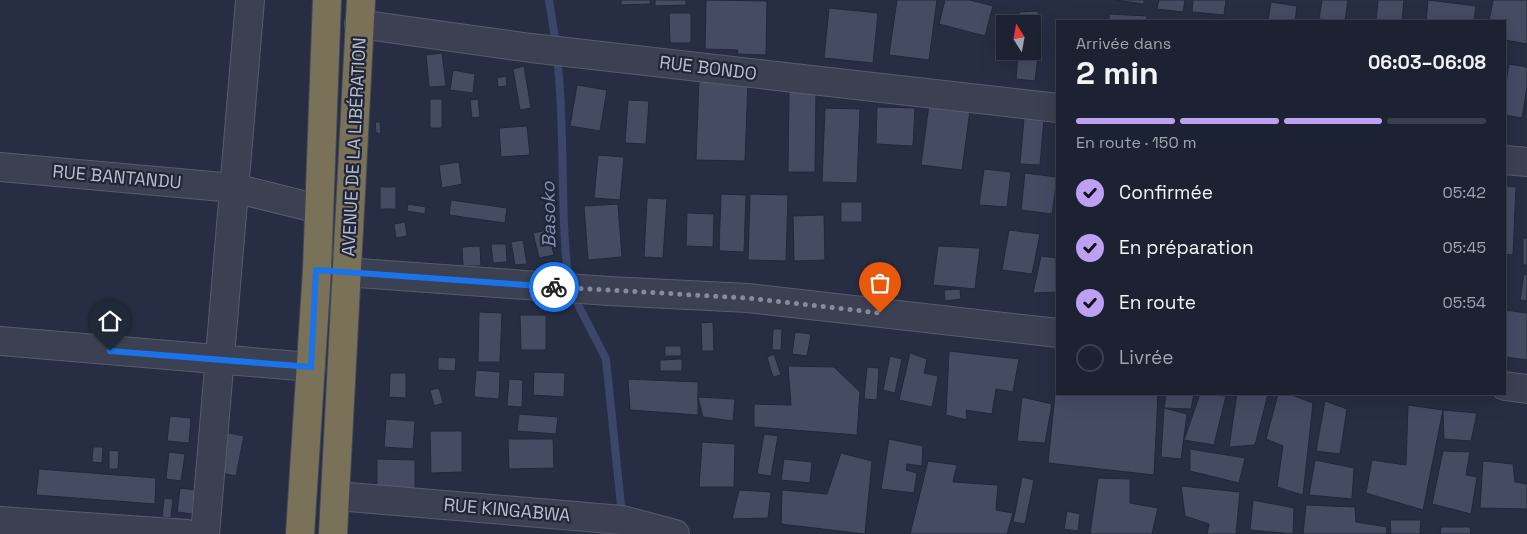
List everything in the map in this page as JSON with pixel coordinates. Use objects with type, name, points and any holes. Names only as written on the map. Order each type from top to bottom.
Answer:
[{"type":"highway","name":"AVENUE DE LA LIBÉRATION","points":[[300,534],[316,270],[327,0]]},
{"type":"highway","name":"AVENUE DE LA LIBÉRATION","points":[[333,534],[337,496],[360,12]]},
{"type":"street","points":[[205,534],[250,0]]},
{"type":"street","name":"RUE BONDO","points":[[360,12],[530,48],[1056,108]]},
{"type":"street","points":[[1506,160],[1527,162]]},
{"type":"street","name":"RUE BANTANDU","points":[[0,167],[234,188],[319,209]]},
{"type":"street","points":[[316,270],[609,291],[748,298],[1056,333]]},
{"type":"street","points":[[0,341],[311,367]]},
{"type":"street","points":[[1506,386],[1527,389]]},
{"type":"street","name":"RUE KINGABWA","points":[[337,496],[622,520],[675,534]]},
{"type":"street","points":[[0,521],[187,534]]},
{"type":"building","points":[[621,0],[650,0],[651,4],[621,5]]},
{"type":"building","points":[[655,0],[686,0],[686,5],[655,6]]},
{"type":"building","points":[[706,0],[767,1],[766,55],[737,54],[738,50],[705,49]]},
{"type":"building","points":[[897,0],[937,0],[929,60],[889,55]]},
{"type":"building","points":[[945,0],[970,0],[993,6],[985,36],[939,24]]},
{"type":"building","points":[[1115,0],[1144,0],[1144,4]]},
{"type":"building","points":[[1159,0],[1185,0],[1183,12],[1157,9]]},
{"type":"building","points":[[1193,0],[1226,0],[1224,15],[1192,12]]},
{"type":"building","points":[[1322,0],[1348,0],[1345,20],[1319,19]]},
{"type":"building","points":[[1378,0],[1404,0],[1402,20],[1376,20]]},
{"type":"building","points":[[1428,0],[1476,6],[1474,20],[1426,20]]},
{"type":"building","points":[[1493,0],[1527,0],[1527,44],[1506,40],[1506,20],[1489,20]]},
{"type":"building","points":[[1271,2],[1297,6],[1295,20],[1268,20]]},
{"type":"building","points":[[829,8],[878,13],[873,63],[824,58]]},
{"type":"building","points":[[1038,11],[1038,15],[1019,15],[1019,12]]},
{"type":"building","points":[[669,13],[691,13],[691,43],[670,43]]},
{"type":"building","points":[[1109,14],[1147,16],[1147,20],[1109,20]]},
{"type":"building","points":[[1211,18],[1233,20],[1211,20]]},
{"type":"building","points":[[442,53],[446,86],[429,87],[426,55]]},
{"type":"building","points":[[1017,60],[1037,60],[1035,81],[1016,79]]},
{"type":"building","points":[[1509,64],[1527,67],[1527,87],[1522,118],[1506,115],[1506,83]]},
{"type":"building","points":[[524,66],[531,108],[520,110],[513,69]]},
{"type":"building","points":[[453,70],[475,74],[473,93],[450,90]]},
{"type":"building","points":[[506,76],[507,86],[498,87],[497,78]]},
{"type":"building","points":[[699,79],[748,80],[745,161],[696,160]]},
{"type":"building","points":[[577,85],[607,90],[600,131],[570,126]]},
{"type":"building","points":[[789,90],[816,90],[815,172],[788,172]]},
{"type":"building","points":[[430,99],[442,99],[442,128],[430,128]]},
{"type":"building","points":[[478,99],[480,117],[472,118],[470,100]]},
{"type":"building","points":[[628,100],[649,101],[646,144],[625,143]]},
{"type":"building","points":[[929,104],[970,110],[962,170],[921,165]]},
{"type":"building","points":[[877,107],[915,108],[913,146],[876,144]]},
{"type":"building","points":[[825,108],[860,109],[857,183],[822,182]]},
{"type":"building","points":[[1024,118],[1044,119],[1040,165],[1020,164]]},
{"type":"building","points":[[375,122],[380,122],[381,133],[376,133]]},
{"type":"building","points":[[527,126],[530,155],[501,157],[499,128]]},
{"type":"building","points":[[598,155],[624,157],[620,200],[594,198]]},
{"type":"building","points":[[459,162],[462,184],[442,188],[439,165]]},
{"type":"building","points":[[984,169],[1011,172],[1007,207],[979,205]]},
{"type":"building","points":[[1025,173],[1056,177],[1052,214],[1021,210]]},
{"type":"building","points":[[1506,186],[1516,187],[1513,255],[1506,254]]},
{"type":"building","points":[[380,187],[396,187],[396,209],[380,209]]},
{"type":"building","points":[[721,194],[746,195],[744,252],[719,251]]},
{"type":"building","points":[[750,194],[788,195],[786,261],[748,260]]},
{"type":"building","points":[[647,198],[667,199],[663,258],[644,257]]},
{"type":"building","points":[[451,200],[507,208],[505,223],[449,215]]},
{"type":"building","points":[[841,202],[862,202],[862,222],[841,222]]},
{"type":"building","points":[[408,204],[426,207],[425,214],[407,211]]},
{"type":"building","points":[[618,204],[622,257],[588,260],[584,206]]},
{"type":"building","points":[[687,213],[714,214],[713,247],[686,246]]},
{"type":"building","points":[[824,215],[825,260],[794,261],[793,216]]},
{"type":"building","points":[[405,222],[407,236],[396,238],[394,224]]},
{"type":"building","points":[[548,230],[554,255],[539,258],[533,233]]},
{"type":"building","points":[[1009,230],[1040,234],[1032,274],[1002,270]]},
{"type":"building","points":[[1523,238],[1527,238],[1527,265],[1523,265]]},
{"type":"building","points":[[523,240],[527,264],[515,265],[511,242]]},
{"type":"building","points":[[491,244],[506,244],[507,262],[493,263]]},
{"type":"building","points":[[480,246],[481,266],[463,266],[462,247]]},
{"type":"building","points":[[938,246],[980,248],[975,289],[933,285]]},
{"type":"building","points":[[1041,256],[1056,258],[1056,292],[1033,293]]},
{"type":"building","points":[[1524,274],[1527,275],[1527,301],[1520,300]]},
{"type":"building","points":[[960,289],[961,299],[945,301],[944,290]]},
{"type":"building","points":[[1506,310],[1527,313],[1527,360],[1506,357]]},
{"type":"building","points":[[479,312],[502,313],[500,362],[478,362]]},
{"type":"building","points":[[520,315],[546,315],[546,350],[521,350]]},
{"type":"building","points":[[713,322],[714,351],[702,351],[701,323]]},
{"type":"building","points":[[773,329],[782,329],[781,350],[772,350]]},
{"type":"building","points":[[795,332],[811,334],[807,356],[792,354]]},
{"type":"building","points":[[665,346],[681,346],[681,356],[665,356]]},
{"type":"building","points":[[949,351],[1019,359],[1013,392],[996,389],[992,414],[966,410],[967,420],[946,415]]},
{"type":"building","points":[[910,353],[927,359],[924,373],[938,376],[932,407],[899,400]]},
{"type":"building","points":[[774,354],[781,375],[773,377],[767,357]]},
{"type":"building","points":[[890,356],[902,359],[895,393],[883,390]]},
{"type":"building","points":[[438,357],[456,358],[455,371],[438,370]]},
{"type":"building","points":[[682,359],[682,371],[660,371],[660,360]]},
{"type":"building","points":[[788,366],[834,367],[860,392],[857,435],[754,427],[754,404],[791,405]]},
{"type":"building","points":[[867,367],[879,368],[877,400],[864,399]]},
{"type":"building","points":[[476,370],[500,372],[499,399],[474,397]]},
{"type":"building","points":[[534,372],[565,373],[564,397],[533,395]]},
{"type":"building","points":[[390,373],[406,373],[406,398],[389,397]]},
{"type":"building","points":[[509,379],[523,380],[522,407],[507,406]]},
{"type":"building","points":[[628,379],[698,382],[698,415],[630,410]]},
{"type":"building","points":[[1056,385],[1056,395],[1158,395],[1154,475],[1048,463]]},
{"type":"building","points":[[439,388],[443,403],[434,406],[430,390]]},
{"type":"building","points":[[1166,395],[1194,395],[1191,409],[1164,408]]},
{"type":"building","points":[[1200,395],[1226,396],[1214,445],[1184,440]]},
{"type":"building","points":[[1237,395],[1268,395],[1255,445],[1229,447]]},
{"type":"building","points":[[1278,395],[1292,395],[1313,403],[1303,495],[1277,487],[1283,446],[1266,439]]},
{"type":"building","points":[[698,397],[735,399],[733,421],[703,417]]},
{"type":"building","points":[[1022,397],[1052,404],[1045,443],[1017,441]]},
{"type":"building","points":[[1325,401],[1347,409],[1340,454],[1316,451]]},
{"type":"building","points":[[1408,405],[1443,410],[1423,510],[1366,493],[1372,460],[1406,465]]},
{"type":"building","points":[[1164,408],[1187,414],[1181,459],[1161,457]]},
{"type":"building","points":[[1443,410],[1477,413],[1471,441],[1444,439]]},
{"type":"building","points":[[519,414],[558,417],[556,434],[517,431]]},
{"type":"building","points":[[170,416],[191,418],[189,443],[167,441]]},
{"type":"building","points":[[386,419],[415,421],[413,449],[384,447]]},
{"type":"building","points":[[430,431],[462,431],[462,472],[431,473]]},
{"type":"building","points":[[224,432],[244,436],[236,476],[216,472]]},
{"type":"building","points":[[764,434],[778,436],[771,476],[757,474]]},
{"type":"building","points":[[508,439],[553,439],[554,468],[509,469]]},
{"type":"building","points":[[889,439],[923,446],[922,466],[907,464],[906,470],[917,473],[914,493],[881,489]]},
{"type":"building","points":[[702,442],[735,444],[734,487],[699,487]]},
{"type":"building","points":[[93,447],[103,447],[102,463],[92,462]]},
{"type":"building","points":[[1190,449],[1245,458],[1239,483],[1190,471]]},
{"type":"building","points":[[109,450],[119,451],[118,469],[109,469]]},
{"type":"building","points":[[1443,451],[1470,452],[1466,475],[1477,477],[1471,514],[1432,504]]},
{"type":"building","points":[[169,452],[185,454],[181,481],[166,479]]},
{"type":"building","points":[[841,453],[872,461],[865,534],[781,524],[782,490],[827,494]]},
{"type":"building","points":[[377,459],[415,460],[415,492],[377,492]]},
{"type":"building","points":[[784,459],[812,462],[810,483],[781,480]]},
{"type":"building","points":[[1315,460],[1354,468],[1352,499],[1309,495]]},
{"type":"building","points":[[928,461],[957,465],[953,482],[998,485],[996,510],[1013,513],[1007,534],[910,534]]},
{"type":"building","points":[[1483,461],[1513,464],[1515,482],[1527,484],[1527,509],[1480,508]]},
{"type":"building","points":[[39,469],[156,478],[155,504],[36,495]]},
{"type":"building","points":[[1022,477],[1034,480],[1025,524],[1013,522]]},
{"type":"building","points":[[1098,478],[1130,479],[1130,503],[1158,508],[1152,534],[1090,534]]},
{"type":"building","points":[[1181,486],[1240,492],[1236,534],[1207,534],[1209,524],[1185,516]]},
{"type":"building","points":[[180,488],[195,490],[192,514],[177,512]]},
{"type":"building","points":[[739,490],[771,492],[768,518],[732,519]]},
{"type":"building","points":[[164,498],[173,499],[171,518],[162,517]]},
{"type":"building","points":[[1253,500],[1294,508],[1293,534],[1250,530]]},
{"type":"building","points":[[1306,505],[1355,507],[1356,522],[1387,527],[1386,534],[1303,534]]},
{"type":"building","points":[[1067,511],[1080,514],[1078,531],[1064,529]]},
{"type":"building","points":[[1390,520],[1421,520],[1420,534],[1391,534]]},
{"type":"building","points":[[1441,527],[1470,527],[1471,534],[1440,534]]},
{"type":"waterway","name":"Basoko","points":[[549,0],[556,45]]},
{"type":"waterway","name":"Basoko","points":[[557,56],[560,85],[564,227],[569,284]]},
{"type":"waterway","name":"Basoko","points":[[573,295],[606,359],[622,515]]},
{"type":"way so far","points":[[554,287],[748,298],[880,313]]},
{"type":"route","points":[[110,351],[311,367],[316,270],[554,287]]}]
